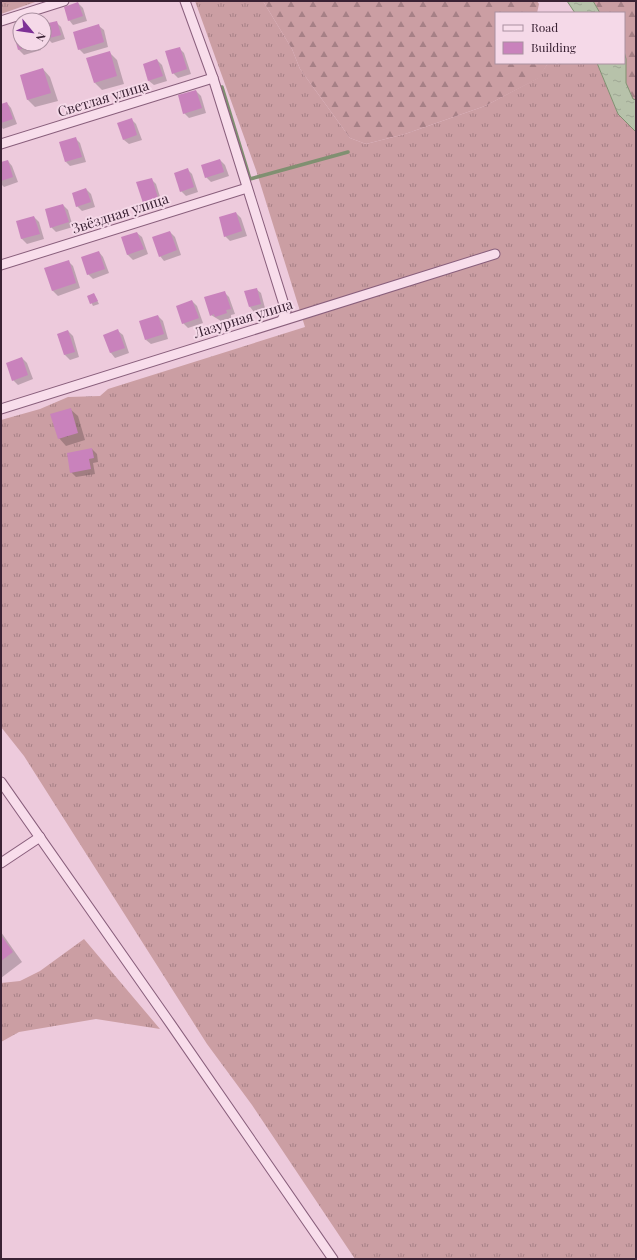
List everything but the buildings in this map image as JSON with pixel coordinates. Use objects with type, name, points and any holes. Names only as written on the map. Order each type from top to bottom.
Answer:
[{"type":"street","points":[[1,21],[64,1]]},
{"type":"street","points":[[186,1],[213,78],[286,311],[282,320]]},
{"type":"street","name":"Светлая улица","points":[[1,144],[213,78]]},
{"type":"street","name":"Звёздная улица","points":[[1,265],[247,188]]},
{"type":"street","name":"Лазурная улица","points":[[1,409],[495,254]]},
{"type":"street","points":[[1,782],[332,1259]]},
{"type":"street","points":[[1,863],[40,837]]},
{"type":"green space","points":[[1,1],[38,1],[1,14]]},
{"type":"green space","points":[[195,1],[263,1],[292,49],[300,69],[350,138],[366,144],[405,134],[485,106],[538,78],[547,64],[597,64],[618,114],[636,132],[636,1259],[355,1259],[252,1105],[207,1044],[24,756],[1,727],[1,420],[40,409],[68,397],[100,396],[108,389],[305,327],[256,170]]},
{"type":"green space","points":[[263,1],[537,1],[539,4],[537,12],[495,12],[495,64],[547,64],[539,78],[485,106],[405,134],[366,144],[350,138],[300,69],[292,49]]},
{"type":"green space","points":[[593,1],[636,1],[636,100],[633,99],[626,83],[625,12],[599,12]]},
{"type":"green space","points":[[84,939],[160,1029],[96,1019],[19,1032],[1,1042],[1,983],[20,981],[40,971]]},
{"type":"water","points":[[567,1],[593,1],[599,12],[574,12]]},
{"type":"water","points":[[625,55],[626,83],[633,99],[636,100],[636,132],[618,114],[597,64],[625,64]]},
{"type":"waterway","points":[[222,87],[250,179],[348,152]]}]
